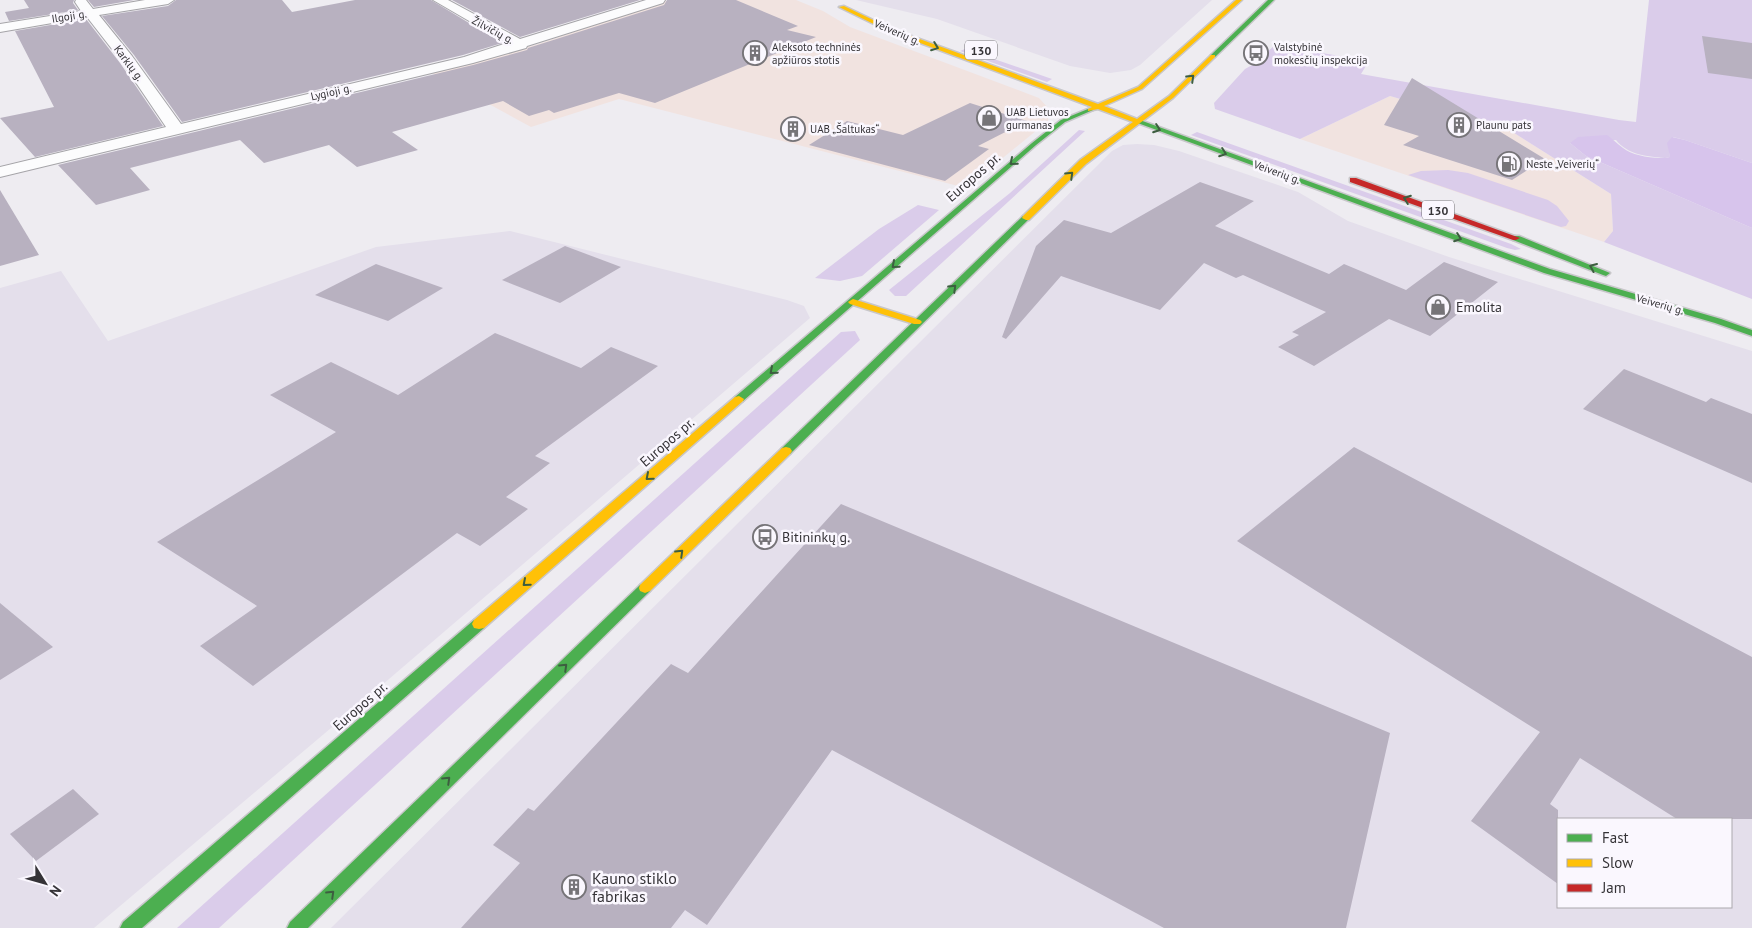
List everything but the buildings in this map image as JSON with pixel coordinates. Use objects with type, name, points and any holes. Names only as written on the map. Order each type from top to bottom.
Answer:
[{"type":"main road","name":"Europos pr.","points":[[129,928],[1039,140],[1063,121],[1140,88],[1239,0]]},
{"type":"main road","points":[[296,928],[1083,162],[1137,122],[1159,112],[1171,97],[1271,0]]},
{"type":"main road","name":"Veiverių g.","points":[[830,2],[890,30],[1547,271],[1718,321],[1752,333]]},
{"type":"main road","name":"Veiverių g.","points":[[842,7],[906,23]]},
{"type":"main road","points":[[1102,92],[1159,112]]},
{"type":"main road","name":"Veiverių g.","points":[[1337,174],[1566,256],[1718,321]]},
{"type":"main road","points":[[853,302],[917,322]]},
{"type":"street","name":"Karklų g.","points":[[80,0],[127,59],[176,129]]},
{"type":"street","name":"Ilgoji g.","points":[[0,28],[168,0]]},
{"type":"street","name":"Žilvičių g.","points":[[439,0],[520,45]]},
{"type":"street","name":"Lygioji g.","points":[[0,172],[468,60],[659,0]]},
{"type":"shaded area","points":[[669,0],[796,0],[823,11],[850,27],[1039,98],[1049,109],[1048,121],[966,188],[619,99],[531,127],[432,73],[538,44]]},
{"type":"shaded area","points":[[856,0],[1212,0],[1140,65],[1131,70],[1110,73],[1070,66],[937,19]]},
{"type":"shaded area","points":[[1649,0],[1752,0],[1752,163],[1673,137],[1669,149],[1670,157],[1665,158],[1632,152],[1616,140],[1570,143],[1586,156],[1752,228],[1752,299],[1604,242],[1613,231],[1611,194],[1511,131],[1390,96],[1300,139],[1215,109],[1214,103],[1245,69],[1254,64],[1275,45],[1369,61],[1361,74],[1636,122]]},
{"type":"shaded area","points":[[965,49],[1052,79],[1047,82],[960,51]]},
{"type":"shaded area","points":[[1390,96],[1511,131],[1611,194],[1613,231],[1604,242],[1300,139]]},
{"type":"shaded area","points":[[1079,130],[1085,131],[906,296],[895,296],[889,290],[1010,193]]},
{"type":"shaded area","points":[[1197,132],[1521,249],[1507,248],[1191,135]]},
{"type":"shaded area","points":[[1607,135],[1627,151],[1645,157],[1670,157],[1667,143],[1672,137],[1752,163],[1752,228],[1586,156],[1570,143],[1578,137]]},
{"type":"shaded area","points":[[1137,144],[1154,145],[1179,151],[1298,192],[1348,221],[1449,257],[1752,351],[1752,928],[331,928],[1112,151],[1123,145]]},
{"type":"shaded area","points":[[1448,170],[1468,173],[1548,200],[1557,206],[1569,221],[1566,226],[1561,227],[1408,175],[1421,171]]},
{"type":"shaded area","points":[[918,205],[939,210],[862,276],[840,281],[815,278],[879,229]]},
{"type":"shaded area","points":[[510,231],[787,300],[804,306],[810,318],[382,685],[94,928],[0,928],[0,288],[61,271],[108,341],[376,247]]},
{"type":"shaded area","points":[[855,331],[860,340],[219,928],[177,928],[841,332]]},
{"type":"traffic: fast","points":[[1213,56],[1271,0]]},
{"type":"traffic: fast","points":[[739,399],[1034,144],[1063,121],[1090,110]]},
{"type":"traffic: fast","points":[[1137,121],[1547,271],[1718,321],[1752,333]]},
{"type":"traffic: fast","points":[[786,451],[1026,218]]},
{"type":"traffic: fast","points":[[1516,238],[1606,273]]},
{"type":"traffic: fast","points":[[296,928],[645,588]]},
{"type":"traffic: fast","points":[[129,928],[479,624]]},
{"type":"traffic: slow","points":[[1090,110],[1140,88],[1239,0]]},
{"type":"traffic: slow","points":[[842,7],[890,30],[1137,121]]},
{"type":"traffic: slow","points":[[1026,218],[1083,162],[1171,97],[1213,56]]},
{"type":"traffic: slow","points":[[853,302],[917,322]]},
{"type":"traffic: slow","points":[[479,624],[739,399]]},
{"type":"traffic: slow","points":[[645,588],[786,451]]},
{"type":"traffic: jam","points":[[1353,180],[1516,238]]},
{"type":"place","name":"Aleksoto techninės apžiūros stotis","points":[[755,53]]},
{"type":"place","name":"Valstybinė mokesčių inspekcija","points":[[1256,53]]},
{"type":"place","name":"UAB Lietuvos gurmanas","points":[[989,118]]},
{"type":"place","name":"Plaunu pats","points":[[1459,125]]},
{"type":"place","name":"UAB „Šaltukas“","points":[[793,129]]},
{"type":"place","name":"Neste „Veiverių“","points":[[1509,164]]},
{"type":"place","name":"Emolita","points":[[1438,307]]},
{"type":"place","name":"Bitininkų g.","points":[[765,537]]},
{"type":"place","name":"Kauno stiklo fabrikas","points":[[574,887]]}]
